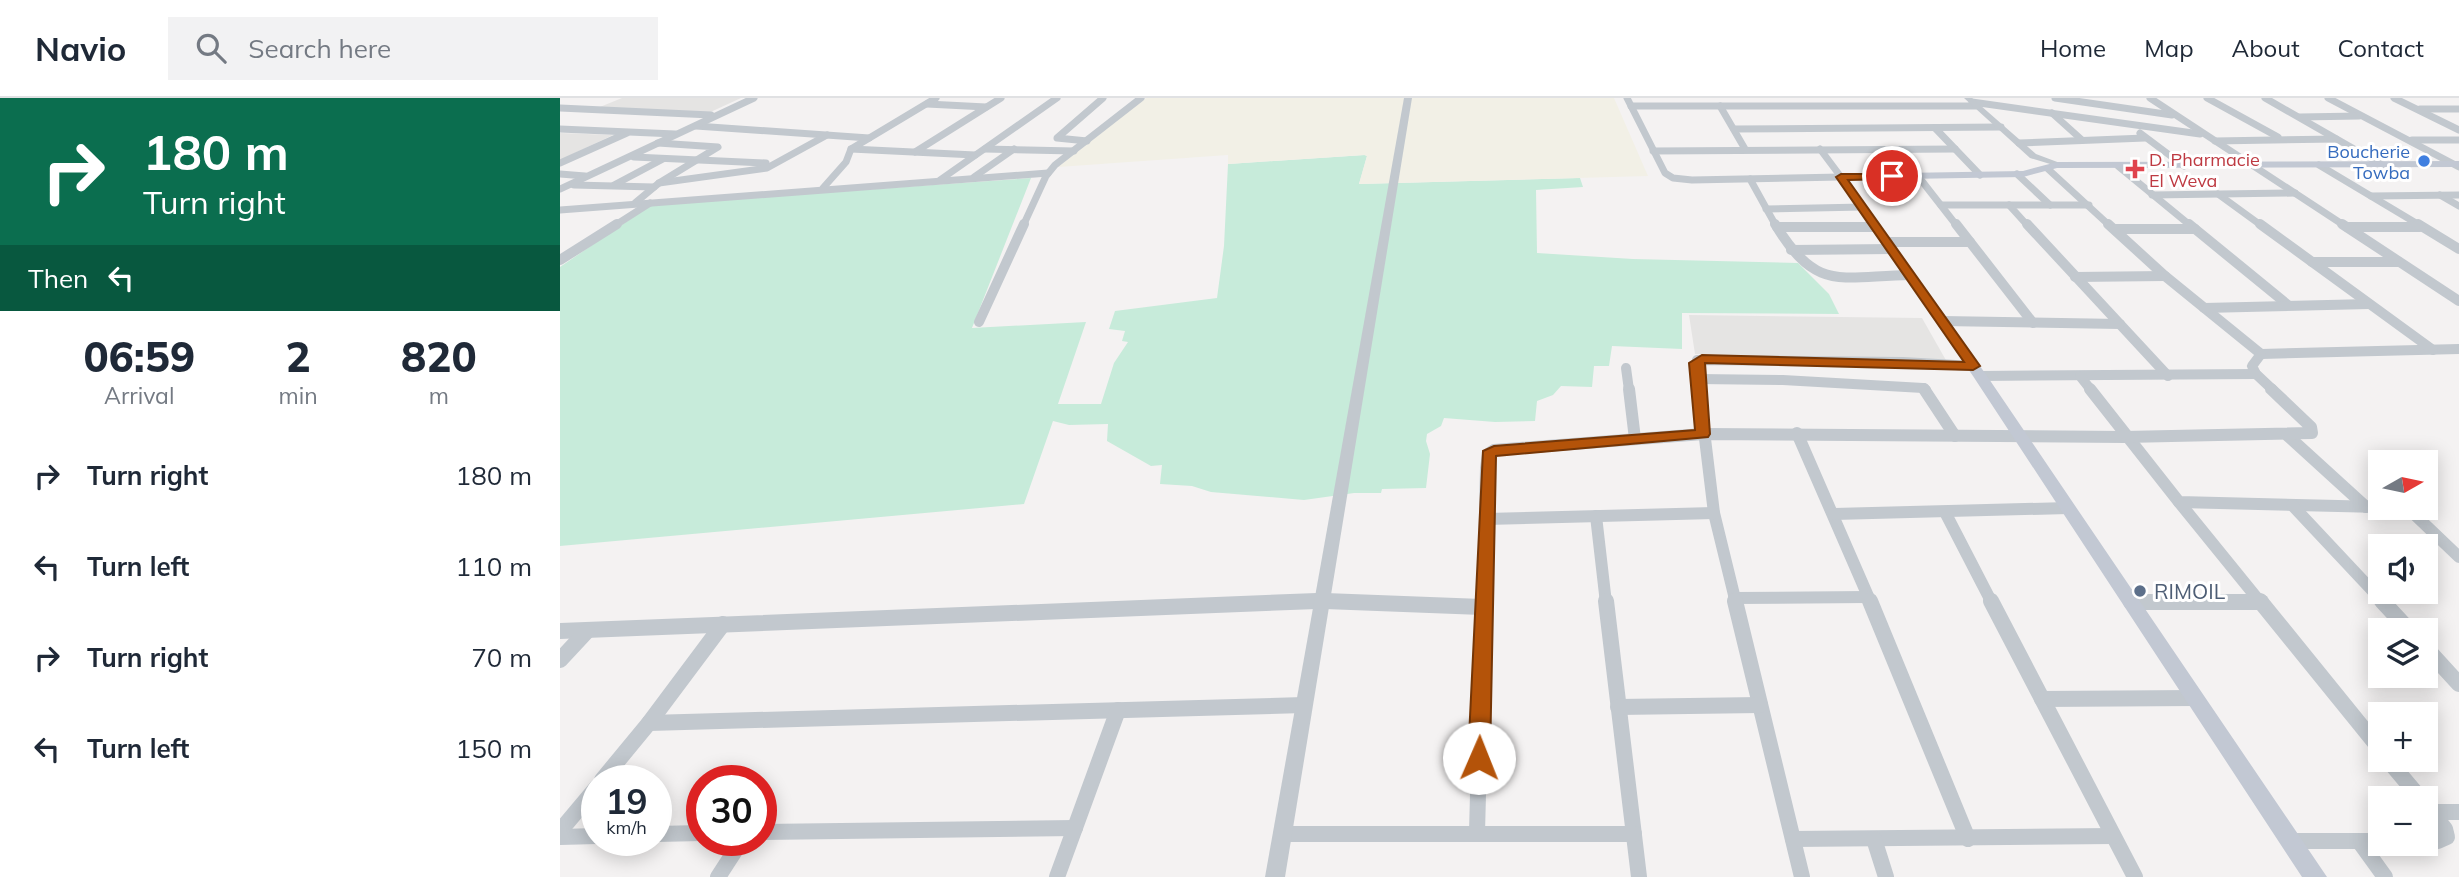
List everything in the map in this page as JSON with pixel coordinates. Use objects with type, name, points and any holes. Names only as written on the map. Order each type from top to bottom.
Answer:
[{"type":"main road","points":[[1841,177],[2017,174],[2052,167],[2457,165]]},
{"type":"main road","points":[[1841,177],[1977,371],[2315,877]]},
{"type":"street","points":[[560,103],[572,98]]},
{"type":"street","points":[[564,187],[754,98]]},
{"type":"street","points":[[823,188],[846,162],[852,149],[936,98]]},
{"type":"street","points":[[914,152],[1001,98]]},
{"type":"street","points":[[940,180],[1057,98]]},
{"type":"street","points":[[1087,141],[1057,138],[1103,98]]},
{"type":"street","points":[[979,322],[1048,173],[1141,98]]},
{"type":"street","points":[[1275,877],[1408,98]]},
{"type":"street","points":[[1728,98],[1733,106]]},
{"type":"street","points":[[1788,98],[1793,106]]},
{"type":"street","points":[[1910,98],[1919,106]]},
{"type":"street","points":[[2055,98],[2177,116]]},
{"type":"street","points":[[2150,98],[2459,301]]},
{"type":"street","points":[[2207,98],[2281,139]]},
{"type":"street","points":[[2265,98],[2382,165]]},
{"type":"street","points":[[2330,98],[2457,165]]},
{"type":"street","points":[[2393,98],[2459,130]]},
{"type":"street","points":[[2448,98],[2459,103]]},
{"type":"street","points":[[1841,177],[1692,180],[1673,178],[1665,173],[1629,102],[1720,106],[1919,106],[1972,102],[2206,135]]},
{"type":"street","points":[[1972,102],[2037,159],[2052,167],[2165,276],[2262,354],[2459,349]]},
{"type":"street","points":[[927,104],[986,107]]},
{"type":"street","points":[[1720,106],[1745,149]]},
{"type":"street","points":[[1847,106],[1853,114]]},
{"type":"street","points":[[560,108],[715,116]]},
{"type":"street","points":[[2416,109],[2459,109]]},
{"type":"street","points":[[572,129],[617,111]]},
{"type":"street","points":[[2052,113],[2082,140]]},
{"type":"street","points":[[2300,117],[2362,116]]},
{"type":"street","points":[[1858,121],[1864,129]]},
{"type":"street","points":[[2129,124],[2184,166]]},
{"type":"street","points":[[693,126],[869,138]]},
{"type":"street","points":[[1734,130],[2001,127]]},
{"type":"street","points":[[1935,128],[1980,174]]},
{"type":"street","points":[[560,129],[676,134]]},
{"type":"street","points":[[560,163],[629,132]]},
{"type":"street","points":[[564,187],[657,185],[773,165],[827,135]]},
{"type":"street","points":[[2019,143],[2145,138]]},
{"type":"street","points":[[2215,141],[2336,139]]},
{"type":"street","points":[[2408,140],[2459,140]]},
{"type":"street","points":[[634,203],[657,185],[718,147],[658,143]]},
{"type":"street","points":[[676,159],[704,145]]},
{"type":"street","points":[[852,149],[975,155]]},
{"type":"street","points":[[985,149],[1074,151]]},
{"type":"street","points":[[972,178],[1014,149]]},
{"type":"street","points":[[1820,149],[1841,177]]},
{"type":"street","points":[[1653,151],[1955,149]]},
{"type":"street","points":[[630,157],[773,165]]},
{"type":"street","points":[[612,186],[663,158]]},
{"type":"street","points":[[705,178],[733,162]]},
{"type":"street","points":[[2319,165],[2459,249]]},
{"type":"street","points":[[2118,166],[2288,305]]},
{"type":"street","points":[[560,211],[654,201],[1048,173]]},
{"type":"street","points":[[560,174],[589,176]]},
{"type":"street","points":[[2017,174],[2050,205]]},
{"type":"street","points":[[1918,176],[2033,323]]},
{"type":"street","points":[[1750,179],[1791,250],[1821,275],[1910,275]]},
{"type":"street","points":[[2152,195],[2295,193]]},
{"type":"street","points":[[2218,194],[2433,350]]},
{"type":"street","points":[[2440,195],[2459,206]]},
{"type":"street","points":[[2371,196],[2459,195]]},
{"type":"street","points":[[560,260],[654,201]]},
{"type":"street","points":[[1941,205],[2089,205]]},
{"type":"street","points":[[2009,205],[2168,376]]},
{"type":"street","points":[[1766,209],[1863,208]]},
{"type":"street","points":[[1777,227],[1876,227]]},
{"type":"street","points":[[2347,227],[2422,227]]},
{"type":"street","points":[[2115,229],[2195,229]]},
{"type":"street","points":[[1791,250],[1970,242]]},
{"type":"street","points":[[2312,262],[2399,262]]},
{"type":"street","points":[[2075,277],[2165,276]]},
{"type":"street","points":[[2204,307],[2369,304]]},
{"type":"street","points":[[1942,321],[2120,324]]},
{"type":"street","points":[[1477,833],[1486,461],[1488,454],[1494,450],[1703,434],[2125,437],[2288,436],[2312,433],[2313,430],[2256,374],[2252,366],[2262,354]]},
{"type":"street","points":[[1802,877],[1714,513],[1696,363],[1702,359],[2080,376],[2256,374]]},
{"type":"street","points":[[1626,368],[1635,439]]},
{"type":"street","points":[[2080,376],[2125,437],[2368,734]]},
{"type":"street","points":[[1698,379],[1783,380],[1923,388],[1955,436]]},
{"type":"street","points":[[1797,433],[1834,514],[1968,839]]},
{"type":"street","points":[[2288,436],[2366,507]]},
{"type":"street","points":[[2179,502],[2366,507]]},
{"type":"street","points":[[2292,505],[2398,618]]},
{"type":"street","points":[[1834,514],[2068,508]]},
{"type":"street","points":[[1945,512],[2135,877]]},
{"type":"street","points":[[1486,519],[1714,513]]},
{"type":"street","points":[[1597,516],[1639,877]]},
{"type":"street","points":[[2420,520],[2459,557]]},
{"type":"street","points":[[1734,598],[1867,597]]},
{"type":"street","points":[[560,631],[1321,601],[1482,607]]},
{"type":"street","points":[[2131,602],[2261,603]]},
{"type":"street","points":[[614,765],[723,624]]},
{"type":"street","points":[[560,660],[587,631]]},
{"type":"street","points":[[2438,661],[2459,684]]},
{"type":"street","points":[[2042,699],[2195,698]]},
{"type":"street","points":[[649,723],[1304,705]]},
{"type":"street","points":[[1618,707],[1760,705]]},
{"type":"street","points":[[1057,877],[1118,710]]},
{"type":"street","points":[[2398,772],[2409,786]]},
{"type":"street","points":[[560,831],[581,806]]},
{"type":"street","points":[[2438,808],[2459,812]]},
{"type":"street","points":[[2438,821],[2448,837],[2438,841]]},
{"type":"street","points":[[777,832],[1075,828]]},
{"type":"street","points":[[1282,834],[1634,834]]},
{"type":"street","points":[[560,837],[581,836]]},
{"type":"street","points":[[1793,839],[2113,836]]},
{"type":"street","points":[[1874,839],[1886,877]]},
{"type":"street","points":[[2291,841],[2368,841]]},
{"type":"street","points":[[2359,841],[2385,877]]},
{"type":"street","points":[[718,877],[732,856]]},
{"type":"shaded area","points":[[622,98],[741,98],[704,115],[595,109]]},
{"type":"shaded area","points":[[560,133],[613,135],[560,160]]},
{"type":"shaded area","points":[[1689,315],[1922,318],[1947,362],[1695,354]]},
{"type":"green space","points":[[1367,156],[1359,184],[1580,178],[1583,187],[1536,190],[1537,253],[1633,259],[1798,263],[1829,294],[1839,314],[1682,313],[1682,349],[1612,346],[1609,366],[1594,366],[1592,387],[1561,386],[1553,395],[1537,401],[1535,421],[1495,422],[1444,418],[1441,426],[1427,434],[1430,454],[1426,488],[1382,489],[1381,493],[1354,493],[1304,500],[1211,492],[1192,486],[1160,484],[1162,465],[1151,466],[1107,441],[1108,424],[1069,425],[1053,421],[1024,504],[560,546],[560,267],[651,205],[1031,178],[972,328],[1086,322],[1058,404],[1101,404],[1114,363],[1128,342],[1122,341],[1125,331],[1109,329],[1115,311],[1217,298],[1224,246],[1228,164]]},
{"type":"sand","points":[[1146,98],[1614,98],[1648,176],[1359,184],[1367,156],[1364,155],[1228,164],[1228,155],[1058,167]]},
{"type":"place","name":"Boucherie Towba","points":[[2424,161]]},
{"type":"place","name":"D. Pharmacie El Weva","points":[[2135,169]]},
{"type":"place","name":"RIMOIL","points":[[2140,591]]},
{"type":"route","points":[[1479,758],[1488,454],[1494,450],[1703,434],[1696,363],[1702,359],[1903,362],[1973,366],[1841,177],[1892,176]]}]
